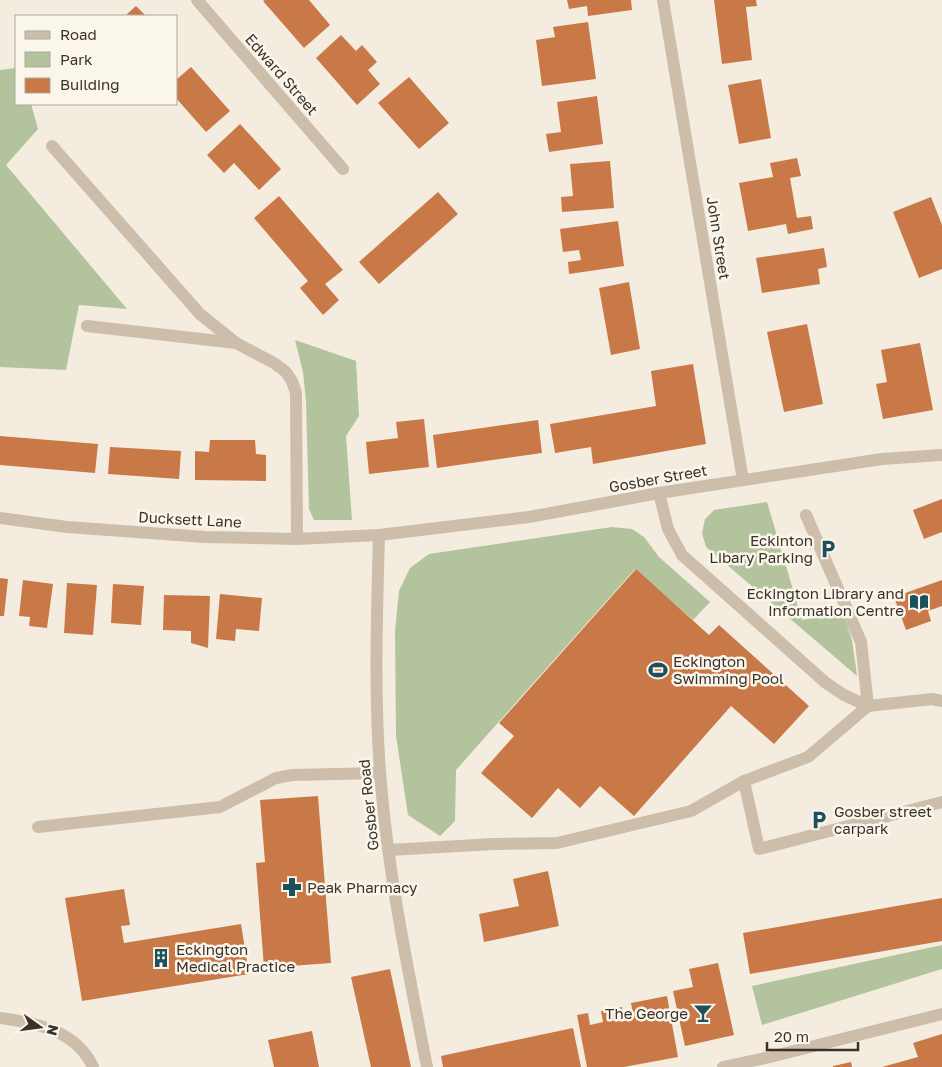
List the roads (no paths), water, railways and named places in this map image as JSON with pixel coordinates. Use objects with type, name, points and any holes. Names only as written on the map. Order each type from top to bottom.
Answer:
[{"type":"street","name":"Edward Street","points":[[197,0],[343,169]]},
{"type":"street","name":"John Street","points":[[663,0],[742,480]]},
{"type":"street","points":[[52,146],[200,314],[236,343],[274,363],[286,372],[292,381],[296,393],[297,540]]},
{"type":"street","points":[[87,326],[236,343]]},
{"type":"street","name":"Gosber Street","points":[[379,535],[529,517],[660,493],[882,459],[942,455]]},
{"type":"street","points":[[660,493],[668,529],[682,555],[826,683],[844,695],[868,706],[932,699],[942,701]]},
{"type":"street","points":[[806,515],[861,642],[868,706]]},
{"type":"street","name":"Ducksett Lane","points":[[0,518],[67,527],[205,537],[297,540],[379,535]]},
{"type":"street","name":"Gosber Road","points":[[379,535],[376,671],[380,773],[389,850],[404,947],[427,1067]]},
{"type":"street","points":[[389,850],[557,842],[691,811],[744,781],[808,757],[868,706]]},
{"type":"street","points":[[38,827],[220,807],[253,788],[276,778],[380,773]]},
{"type":"street","points":[[744,781],[760,849],[942,802]]},
{"type":"street","points":[[723,1067],[942,1014]]},
{"type":"street","points":[[0,1018],[23,1021],[54,1030],[71,1039],[88,1057],[93,1067]]},
{"type":"place","name":"Eckinton Libary Parking","points":[[828,549]]},
{"type":"place","name":"Eckington Library and Information Centre","points":[[919,602]]},
{"type":"place","name":"Eckington Swimming Pool","points":[[658,670]]},
{"type":"place","name":"Gosber street carpark","points":[[819,820]]},
{"type":"place","name":"Peak Pharmacy","points":[[292,887]]},
{"type":"place","name":"Eckington Medical Practice","points":[[161,958]]},
{"type":"place","name":"The George","points":[[703,1013]]}]
